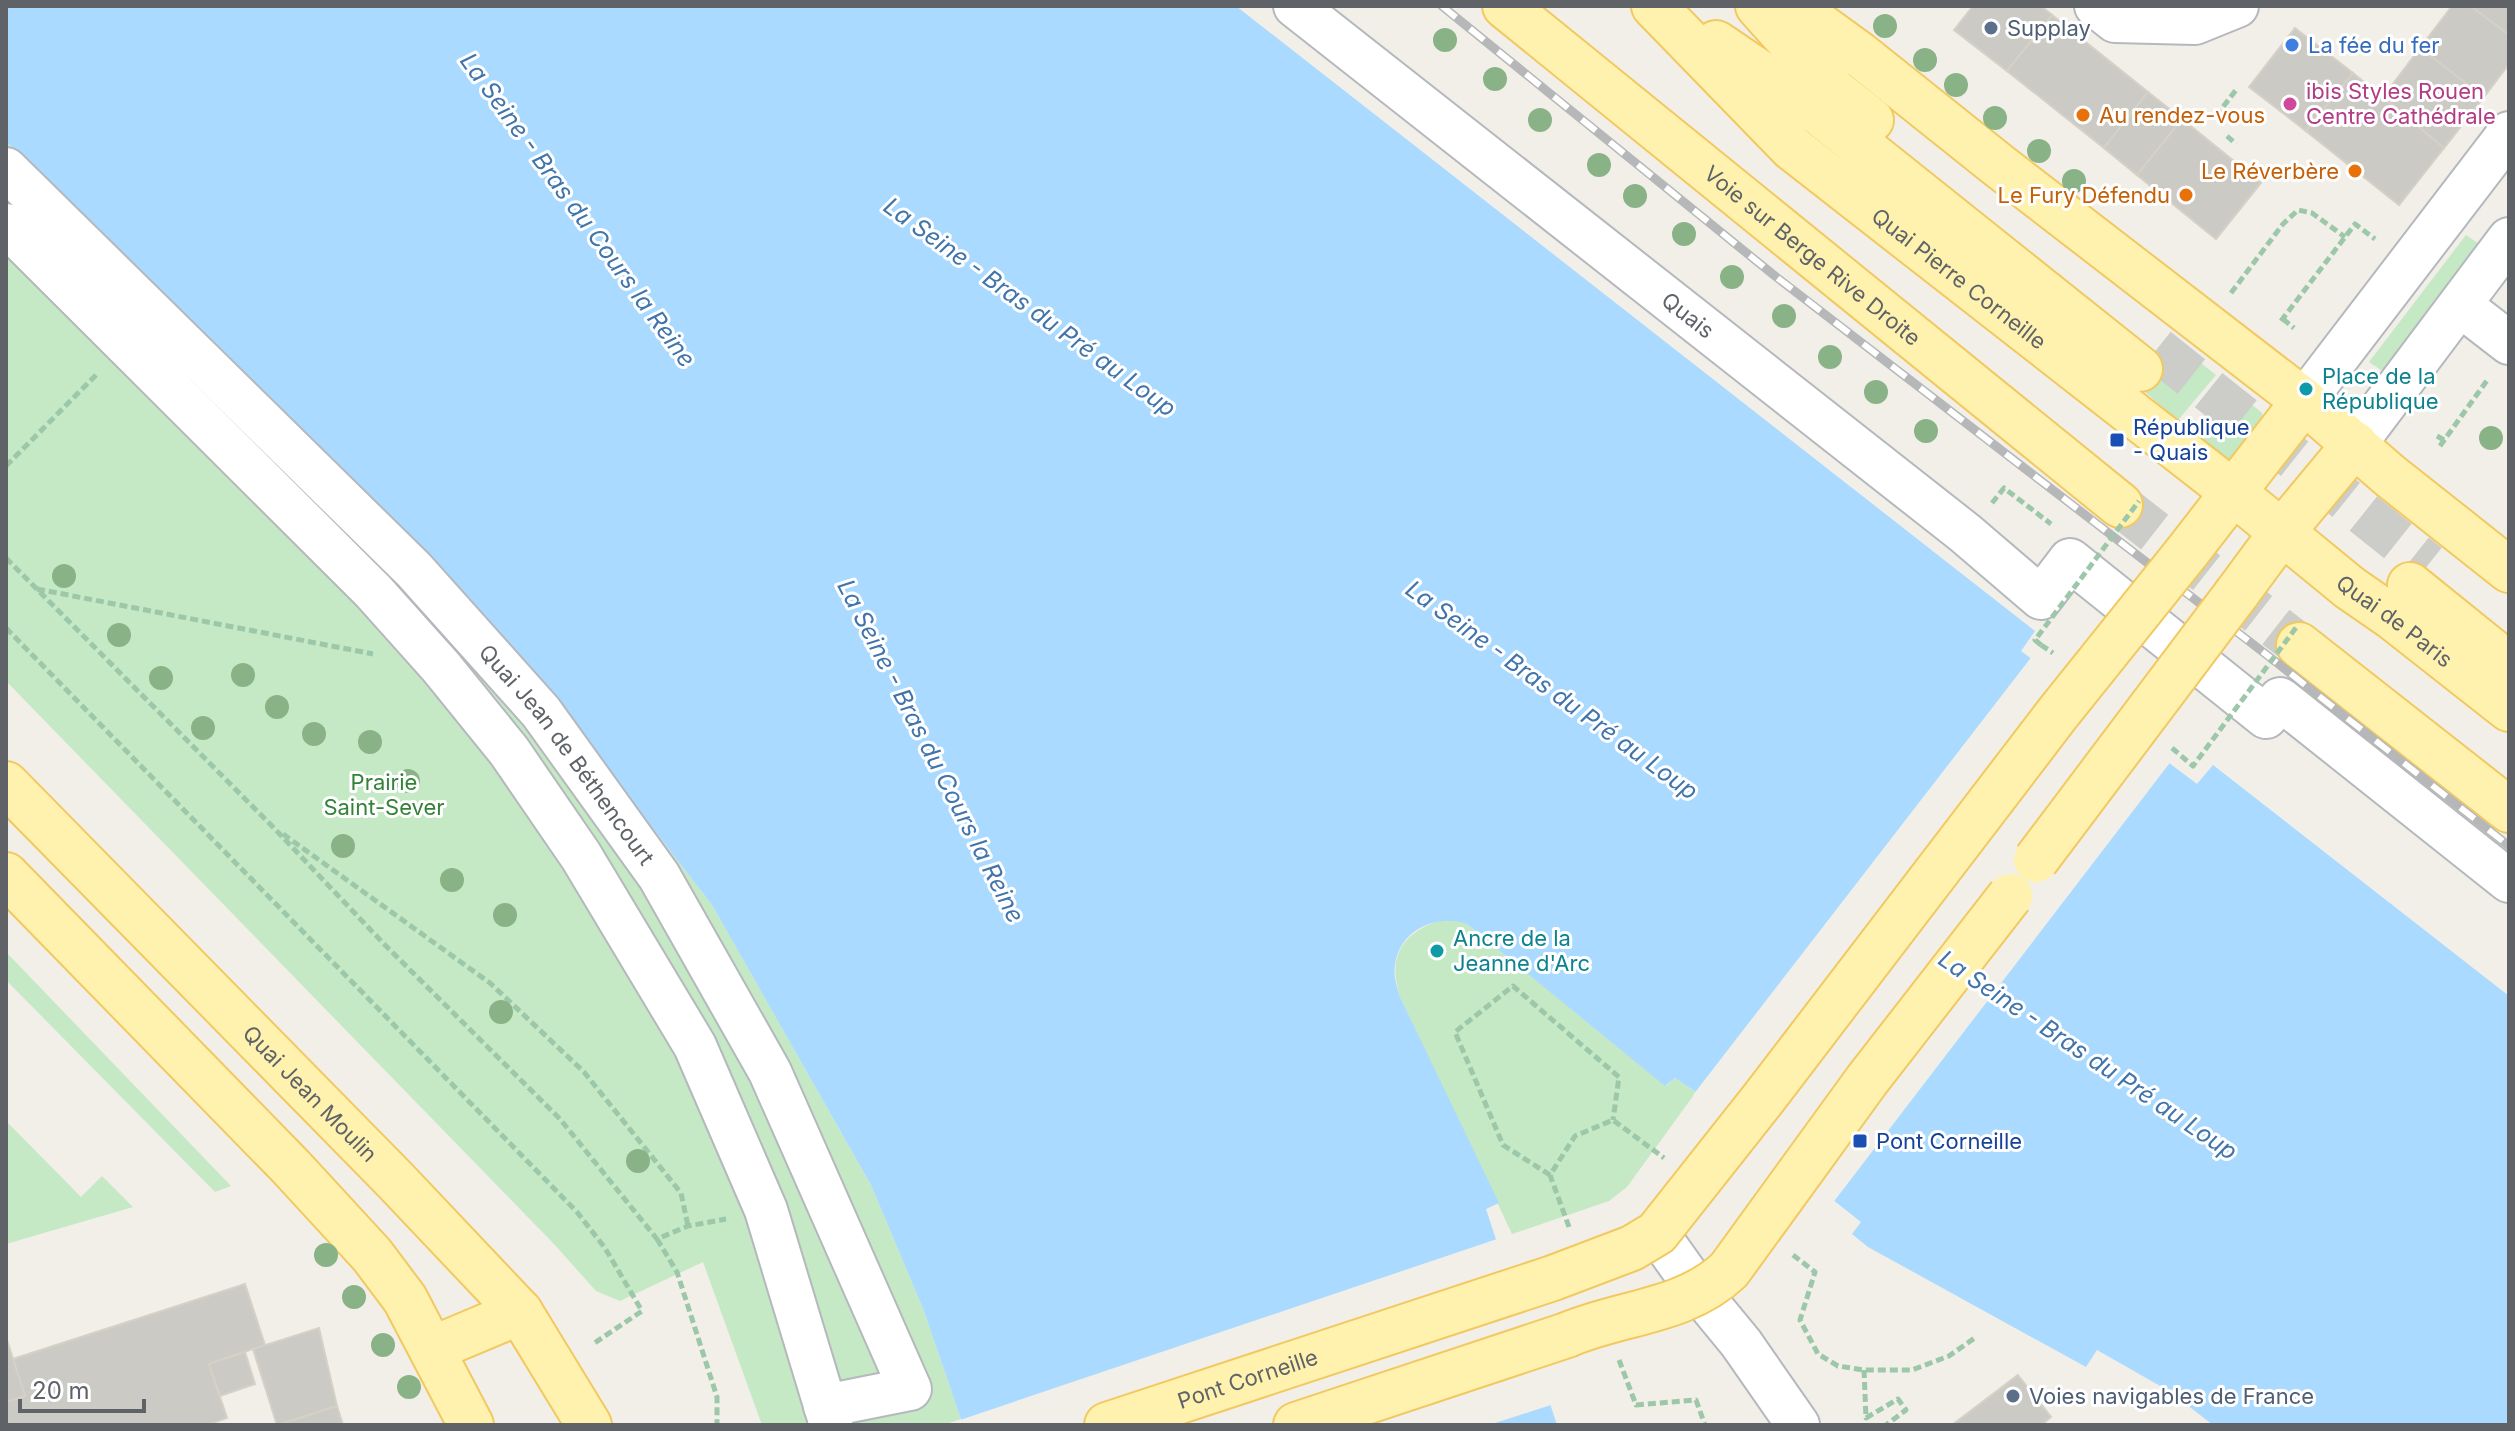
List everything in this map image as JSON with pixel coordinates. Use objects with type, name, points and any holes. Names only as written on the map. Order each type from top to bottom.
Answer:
[{"type":"main road","name":"Voie sur Berge Rive Droite","points":[[1505,6],[2129,503]]},
{"type":"main road","name":"Quai Pierre Corneille","points":[[1654,6],[1792,148],[2275,542]]},
{"type":"main road","points":[[1661,6],[1818,112],[2148,359],[1834,91],[1758,6]]},
{"type":"main road","points":[[1793,6],[2304,401],[2389,475],[2509,570]]},
{"type":"main road","name":"Pont Corneille","points":[[1107,1425],[1566,1275],[1632,1248],[1657,1233],[2058,713],[2226,504],[2304,401]]},
{"type":"main road","points":[[1296,1425],[1576,1331],[1636,1315],[1715,1284],[1729,1270],[1867,1080],[2010,896],[2275,542],[2355,444]]},
{"type":"main road","name":"Quai de Paris","points":[[2275,542],[2392,617],[2509,709]]},
{"type":"main road","points":[[2509,630],[2419,575],[2509,665]]},
{"type":"main road","points":[[2299,635],[2509,810]]},
{"type":"main road","name":"Quai Jean Moulin","points":[[6,784],[396,1181],[520,1312],[589,1425]]},
{"type":"main road","points":[[6,875],[355,1234],[405,1299],[471,1425]]},
{"type":"main road","points":[[432,1349],[520,1312]]},
{"type":"street","name":"Quais","points":[[1295,6],[1993,515],[2041,598],[2070,560],[2266,717],[2280,699],[2509,881]]},
{"type":"street","points":[[2096,6],[2115,21],[2184,15],[2237,6]]},
{"type":"street","points":[[2304,401],[2509,133]]},
{"type":"street","name":"Quai Jean de Béthencourt","points":[[6,169],[414,570],[541,712],[659,876],[770,1072],[910,1389],[828,1416],[766,1210],[695,1046],[581,856],[509,751],[441,667],[373,591],[6,225]]},
{"type":"street","points":[[2355,444],[2509,239]]},
{"type":"street","points":[[2460,305],[2499,360]]},
{"type":"street","points":[[1657,1233],[1699,1292],[1741,1343],[1798,1425]]},
{"type":"path","points":[[2216,116],[2236,90]]},
{"type":"path","points":[[2227,136],[2236,144]]},
{"type":"path","points":[[2231,293],[2283,224],[2298,210],[2312,213],[2345,237]]},
{"type":"path","points":[[2294,328],[2282,320],[2355,224],[2377,240]]},
{"type":"path","points":[[6,466],[125,344]]},
{"type":"path","points":[[2437,436],[2442,443],[2499,360]]},
{"type":"path","points":[[2054,653],[2035,640],[2129,503]]},
{"type":"path","points":[[6,558],[560,1119],[657,1239],[677,1272],[717,1397],[717,1425]]},
{"type":"path","points":[[36,588],[379,655]]},
{"type":"path","points":[[6,628],[586,1224],[605,1248],[642,1311],[593,1344]]},
{"type":"path","points":[[2165,743],[2193,766],[2299,635]]},
{"type":"path","points":[[273,827],[490,983],[584,1072],[681,1193],[688,1226]]},
{"type":"path","points":[[1550,1175],[1503,1145],[1455,1032],[1513,986],[1619,1077],[1613,1120]]},
{"type":"path","points":[[657,1239],[688,1226],[766,1210]]},
{"type":"path","points":[[1864,1370],[1866,1418],[1898,1399],[1906,1410],[1886,1425]]},
{"type":"green space","name":"Prairie Saint-Sever","points":[[6,141],[526,664],[712,905],[871,1185],[924,1311],[961,1419],[943,1425],[762,1425],[703,1262],[620,1301],[596,1291],[554,1244],[6,681]]},
{"type":"green space","points":[[2466,235],[2479,244],[2384,372],[2369,362]]},
{"type":"green space","points":[[2181,347],[2216,375],[2178,420],[2144,391]]},
{"type":"green space","points":[[2239,394],[2262,413],[2263,419],[2233,459],[2226,459],[2203,440]]},
{"type":"green space","points":[[1441,920],[1467,924],[1666,1086],[1675,1078],[1696,1092],[1627,1187],[1609,1201],[1512,1234],[1400,997],[1396,982],[1397,958],[1407,939]]},
{"type":"green space","points":[[6,952],[231,1186],[215,1192],[6,980]]},
{"type":"green space","points":[[6,1121],[81,1197],[102,1176],[133,1207],[6,1244]]},
{"type":"water","points":[[6,6],[1236,6],[2035,631],[2021,651],[2197,784],[2213,765],[2509,996],[2509,1425],[2213,1425],[2169,1391],[2097,1350],[2086,1367],[1868,1247],[1852,1234],[1861,1222],[1696,1092],[1675,1078],[1665,1086],[1467,924],[1444,921],[1421,927],[1404,942],[1395,965],[1396,981],[1400,997],[1499,1203],[1486,1209],[1557,1425],[963,1425],[924,1311],[871,1185],[712,905],[526,664],[6,141]]},
{"type":"pier","points":[[2033,655],[2172,760],[1832,1204],[1693,1095]]},
{"type":"pier","points":[[1500,1238],[1554,1404],[1489,1425],[959,1425],[957,1421]]},
{"type":"building","points":[[1973,6],[2041,6],[2052,15],[2007,71],[1954,30]]},
{"type":"building","points":[[2452,6],[2471,6],[2509,35],[2509,64],[2484,97],[2420,48]]},
{"type":"building","points":[[2471,6],[2509,6],[2509,35]]},
{"type":"building","points":[[2052,15],[2148,92],[2104,148],[2007,71]]},
{"type":"building","points":[[2295,28],[2353,73],[2306,131],[2249,87]]},
{"type":"building","points":[[2420,48],[2484,97],[2444,148],[2383,97]]},
{"type":"building","points":[[2353,73],[2444,148],[2399,205],[2306,131]]},
{"type":"building","points":[[2148,92],[2182,119],[2137,175],[2104,148]]},
{"type":"building","points":[[2182,119],[2261,183],[2216,239],[2137,175]]},
{"type":"building","points":[[245,1284],[265,1345],[209,1364],[227,1418],[207,1425],[6,1425],[6,1402],[25,1396],[13,1359]]},
{"type":"building","points":[[319,1328],[337,1406],[277,1425],[253,1349]]},
{"type":"building","points":[[6,1337],[25,1396],[6,1402]]},
{"type":"building","points":[[245,1352],[255,1384],[220,1396],[209,1364]]},
{"type":"building","name":"Voies navigables de France","points":[[2018,1375],[2051,1417],[2042,1425],[1952,1425]]},
{"type":"building","points":[[337,1406],[343,1425],[278,1425]]},
{"type":"tunnel","points":[[2157,349],[2428,565]]},
{"type":"tunnel","points":[[2120,505],[2299,645]]},
{"type":"railway","points":[[1442,6],[1775,276],[2276,662],[2509,846]]},
{"type":"place","name":"Supplay","points":[[1991,28]]},
{"type":"place","name":"La fée du fer","points":[[2292,45]]},
{"type":"place","name":"ibis Styles Rouen Centre Cathédrale","points":[[2290,104]]},
{"type":"place","name":"Au rendez-vous","points":[[2083,115]]},
{"type":"place","name":"Le Réverbère","points":[[2355,171]]},
{"type":"place","name":"Le Fury Défendu","points":[[2186,195]]},
{"type":"place","name":"Place de la République","points":[[2306,389]]},
{"type":"place","name":"République - Quais","points":[[2117,440]]},
{"type":"place","name":"Ancre de la Jeanne d'Arc","points":[[1437,951]]},
{"type":"place","name":"Pont Corneille","points":[[1860,1141]]},
{"type":"place","name":"Voies navigables de France","points":[[2013,1396]]},
{"type":"water label","name":"La Seine - Bras du Cours la Reine","points":[[578,210]]},
{"type":"water label","name":"La Seine - Bras du Pré au Loup","points":[[1030,307]]},
{"type":"water label","name":"La Seine - Bras du Pré au Loup","points":[[1552,690]]},
{"type":"water label","name":"La Seine - Bras du Cours la Reine","points":[[931,751]]},
{"type":"water label","name":"La Seine - Bras du Pré au Loup","points":[[2088,1055]]}]
